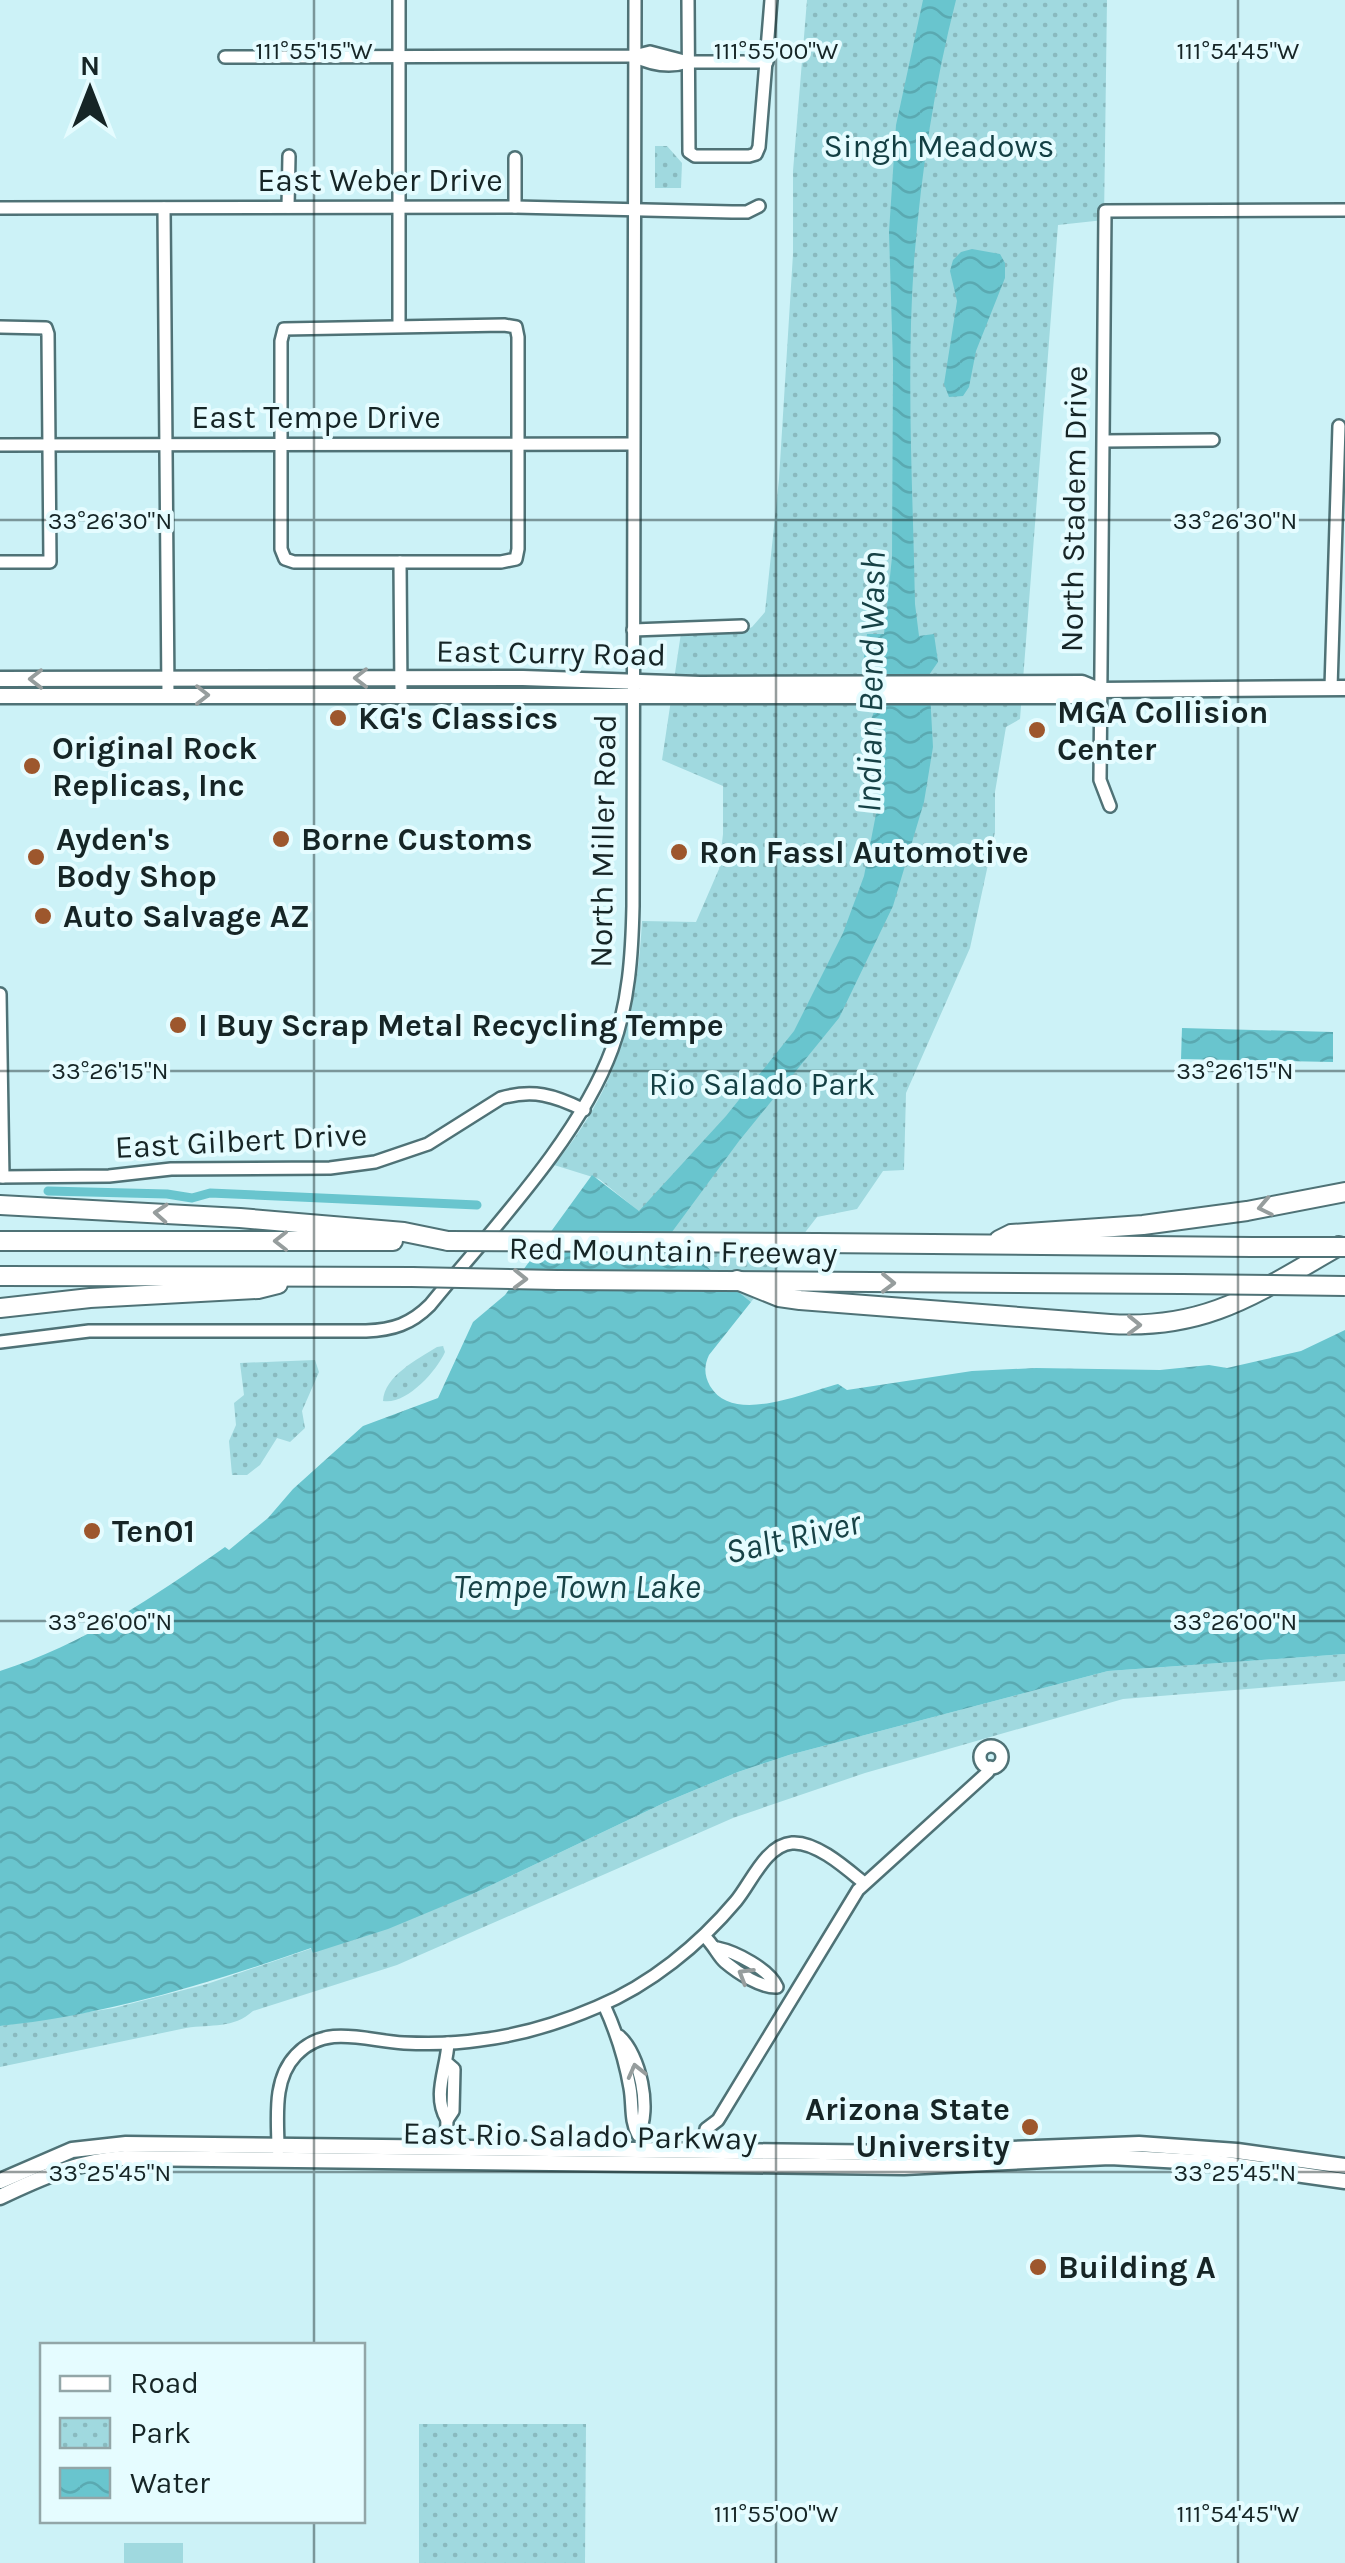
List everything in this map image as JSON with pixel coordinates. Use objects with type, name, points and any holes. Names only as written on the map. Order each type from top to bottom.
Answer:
[{"type":"highway","points":[[985,1246],[1011,1234],[1143,1225],[1345,1192]]},
{"type":"highway","points":[[0,1205],[240,1218],[404,1232],[448,1242]]},
{"type":"highway","name":"Red Mountain Freeway","points":[[0,1241],[1345,1245]]},
{"type":"highway","points":[[737,1280],[779,1297],[1158,1325],[1232,1306],[1345,1245]]},
{"type":"highway","name":"Red Mountain Freeway","points":[[0,1276],[412,1276],[1345,1286]]},
{"type":"highway","points":[[0,1308],[90,1298],[258,1289],[304,1277]]},
{"type":"main road","name":"East Curry Road","points":[[0,679],[551,678],[634,690]]},
{"type":"main road","name":"East Curry Road","points":[[0,696],[938,690],[1082,696],[1100,690],[1338,688]]},
{"type":"main road","name":"East Rio Salado Parkway","points":[[0,2197],[61,2169],[96,2160],[638,2142],[702,2151],[940,2153],[1140,2144],[1238,2151],[1345,2166]]},
{"type":"main road","name":"East Rio Salado Parkway","points":[[0,2181],[54,2156],[99,2146],[636,2166],[940,2167],[1126,2158],[1223,2164],[1345,2180]]},
{"type":"street","points":[[398,0],[399,326]]},
{"type":"street","name":"North Miller Road","points":[[0,1342],[88,1331],[396,1328],[418,1317],[584,1110],[613,1048],[629,977],[634,906],[635,0]]},
{"type":"street","points":[[688,0],[689,152],[695,156],[756,154],[772,0]]},
{"type":"street","points":[[225,56],[634,56],[650,52],[665,61],[766,62]]},
{"type":"street","points":[[288,156],[288,206]]},
{"type":"street","points":[[514,207],[515,158]]},
{"type":"street","name":"East Weber Drive","points":[[0,208],[514,207],[747,212],[759,206]]},
{"type":"street","points":[[164,208],[168,695]]},
{"type":"street","name":"North Stadem Drive","points":[[1110,806],[1100,780],[1105,212],[1345,210]]},
{"type":"street","points":[[399,326],[516,327],[516,559],[285,559],[281,548],[280,341],[284,328],[399,326]]},
{"type":"street","points":[[0,327],[46,328],[50,445],[50,562],[0,562]]},
{"type":"street","points":[[1338,426],[1338,688]]},
{"type":"street","points":[[1104,440],[1213,440]]},
{"type":"street","name":"East Tempe Drive","points":[[0,445],[632,444]]},
{"type":"street","points":[[400,562],[400,695]]},
{"type":"street","points":[[633,630],[742,626]]},
{"type":"street","points":[[0,994],[1,1177]]},
{"type":"street","name":"East Gilbert Drive","points":[[1,1177],[109,1176],[171,1168],[330,1168],[390,1159],[414,1150],[501,1098],[516,1094],[554,1095],[584,1110]]},
{"type":"street","points":[[702,2151],[706,2129],[718,2120],[864,1883],[990,1768]]},
{"type":"street","points":[[278,2153],[282,2080],[294,2057],[309,2044],[341,2035],[448,2043],[542,2028],[604,2005],[660,1971],[704,1936],[772,1852],[783,1845],[809,1846],[864,1883]]},
{"type":"street","points":[[704,1936],[717,1948],[773,1978],[777,1988],[792,1997]]},
{"type":"street","points":[[604,2005],[618,2036],[631,2090],[638,2142],[636,2166]]},
{"type":"street","points":[[446,2148],[447,2120],[441,2111],[441,2097],[448,2043]]},
{"type":"green space","points":[[807,0],[1107,0],[1104,220],[1058,225],[1020,719],[1006,727],[995,792],[995,832],[970,948],[906,1093],[904,1170],[883,1171],[857,1209],[817,1217],[751,1302],[599,1179],[554,1165],[593,1109],[619,1051],[635,989],[642,921],[696,922],[719,869],[723,786],[662,760],[681,633],[743,631],[765,612],[779,479],[793,254],[793,171]]},
{"type":"green space","points":[[655,146],[667,146],[682,163],[681,188],[655,188]]},
{"type":"green space","points":[[443,1346],[445,1352],[427,1377],[401,1398],[383,1401],[396,1376]]},
{"type":"green space","points":[[315,1360],[319,1372],[302,1411],[305,1428],[290,1442],[277,1438],[260,1465],[247,1475],[232,1475],[229,1441],[236,1425],[234,1403],[244,1395],[240,1363]]},
{"type":"green space","points":[[1345,1654],[1345,1681],[1123,1699],[865,1773],[733,1818],[397,1965],[253,2011],[238,2021],[0,2067],[0,2026],[114,2008],[207,1984],[477,1892],[666,1802],[789,1755],[1108,1671]]},
{"type":"green space","points":[[419,2424],[586,2424],[585,2563],[419,2563]]},
{"type":"green space","points":[[124,2543],[183,2543],[183,2563],[124,2563]]},
{"type":"water","name":"Tempe Town Lake","points":[[923,0],[956,0],[925,163],[910,347],[915,604],[919,636],[934,634],[938,662],[929,675],[933,747],[924,802],[893,906],[839,1018],[739,1141],[669,1236],[751,1302],[709,1355],[706,1367],[710,1386],[735,1403],[769,1403],[838,1384],[847,1390],[972,1371],[1160,1370],[1209,1365],[1227,1368],[1301,1351],[1345,1330],[1345,1654],[1108,1671],[789,1755],[666,1802],[477,1892],[388,1929],[313,1953],[311,1948],[158,1996],[80,2014],[0,2026],[0,1671],[89,1633],[225,1547],[229,1550],[268,1518],[293,1489],[363,1426],[438,1398],[473,1322],[505,1295],[592,1175],[639,1211],[726,1116],[794,1031],[843,933],[864,876],[876,814],[879,753],[866,730],[878,704],[879,676],[864,657],[867,634],[884,634],[892,557],[889,232],[896,125]]},
{"type":"water","points":[[972,249],[1000,254],[1005,263],[1005,278],[976,351],[969,387],[963,396],[949,397],[944,384],[957,301],[950,271],[961,252]]},
{"type":"water","points":[[1182,1028],[1333,1032],[1333,1062],[1181,1059]]},
{"type":"waterway","points":[[48,1191],[192,1198],[210,1193],[477,1205]]},
{"type":"place","name":"KG's Classics","points":[[338,718]]},
{"type":"place","name":"MGA Collision Center","points":[[1037,730]]},
{"type":"place","name":"Original Rock Replicas, Inc","points":[[32,766]]},
{"type":"place","name":"Borne Customs","points":[[281,839]]},
{"type":"place","name":"Ron Fassl Automotive","points":[[679,852]]},
{"type":"place","name":"Ayden's Body Shop","points":[[36,857]]},
{"type":"place","name":"Auto Salvage AZ","points":[[43,916]]},
{"type":"place","name":"I Buy Scrap Metal Recycling Tempe","points":[[178,1025]]},
{"type":"place","name":"Ten01","points":[[92,1531]]},
{"type":"place","name":"Arizona State University","points":[[1030,2127]]},
{"type":"place","name":"Building A","points":[[1038,2267]]},
{"type":"park label","name":"Singh Meadows","points":[[939,146]]},
{"type":"park label","name":"Rio Salado Park","points":[[762,1084]]},
{"type":"water label","name":"Indian Bend Wash","points":[[871,682]]},
{"type":"water label","name":"Salt River","points":[[793,1537]]}]
